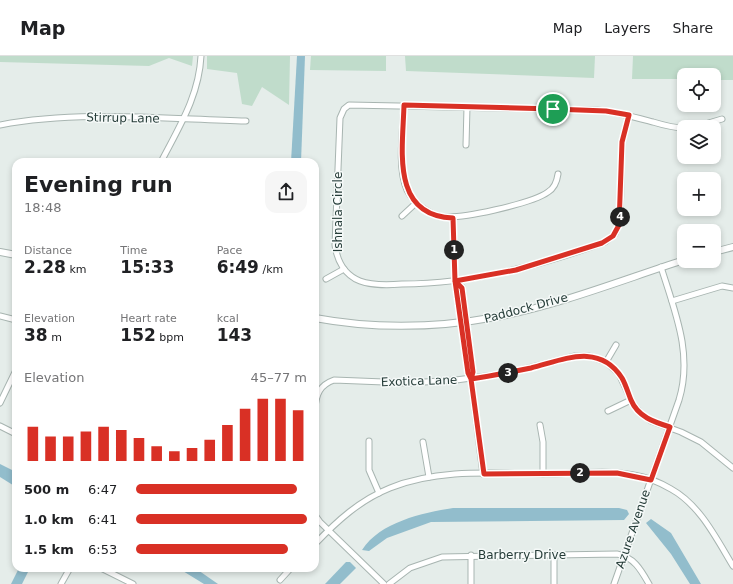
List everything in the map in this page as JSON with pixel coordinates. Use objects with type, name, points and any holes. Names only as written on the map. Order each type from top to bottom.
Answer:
[{"type":"street","points":[[163,158],[193,99],[198,82],[201,56]]},
{"type":"street","name":"Ishnala Circle","points":[[352,104],[404,105],[597,110],[629,115],[622,142],[620,222],[613,236],[602,243],[516,270],[455,281],[417,284],[371,284],[354,278],[344,269],[338,258],[335,245],[340,115],[346,107],[352,104]]},
{"type":"street","points":[[404,105],[403,178],[408,191],[416,202],[434,214],[453,218],[493,210],[543,195],[555,186],[558,174]]},
{"type":"street","points":[[466,145],[467,107]]},
{"type":"street","points":[[629,115],[677,127]]},
{"type":"street","name":"Stirrup Lane","points":[[0,125],[55,118],[246,121]]},
{"type":"street","points":[[402,216],[416,202]]},
{"type":"street","points":[[453,218],[455,281],[464,322],[468,373],[471,379],[484,474]]},
{"type":"street","points":[[721,250],[733,247]]},
{"type":"street","points":[[0,252],[12,254]]},
{"type":"street","name":"Paddock Drive","points":[[319,319],[350,323],[394,326],[464,322],[496,317],[540,306],[677,262]]},
{"type":"street","name":"Azure Avenue","points":[[614,584],[670,427],[681,392],[685,368],[684,344],[662,267]]},
{"type":"street","points":[[326,279],[344,269]]},
{"type":"street","points":[[672,301],[722,286],[733,288]]},
{"type":"street","points":[[0,316],[12,319]]},
{"type":"street","points":[[606,362],[616,345]]},
{"type":"street","name":"Exotica Lane","points":[[319,391],[325,384],[334,380],[409,383],[471,379],[509,372],[575,356],[589,356],[606,362],[622,377],[636,409],[646,418],[670,427],[701,442],[733,468]]},
{"type":"street","points":[[0,402],[12,378]]},
{"type":"street","points":[[608,410],[631,400]]},
{"type":"street","points":[[540,425],[543,442],[543,474]]},
{"type":"street","points":[[0,426],[12,432]]},
{"type":"street","points":[[369,441],[369,470],[379,493]]},
{"type":"street","points":[[423,442],[429,477]]},
{"type":"street","points":[[319,540],[356,506],[379,493],[402,483],[429,477],[484,474],[617,473],[651,480],[672,490],[691,504],[706,522],[733,566]]},
{"type":"street","points":[[319,520],[384,584]]},
{"type":"street","points":[[554,554],[554,584]]},
{"type":"street","name":"Barberry Drive","points":[[389,584],[400,574],[424,562],[442,557],[471,555],[554,554],[624,556]]},
{"type":"street","points":[[471,555],[471,584]]},
{"type":"street","points":[[624,556],[635,563],[649,584]]},
{"type":"street","points":[[62,584],[68,572]]},
{"type":"street","points":[[108,572],[124,582],[133,584]]},
{"type":"street","points":[[280,580],[287,572]]},
{"type":"green space","points":[[0,56],[193,56],[192,66],[169,58],[149,66],[0,62]]},
{"type":"green space","points":[[207,56],[290,56],[289,105],[262,87],[252,106],[242,104],[237,73],[207,69]]},
{"type":"green space","points":[[311,56],[386,56],[386,71],[310,70]]},
{"type":"green space","points":[[405,56],[595,56],[594,78],[406,71]]},
{"type":"green space","points":[[633,56],[733,56],[733,80],[721,80],[721,68],[677,68],[677,79],[632,79]]},
{"type":"water","points":[[297,56],[305,56],[301,158],[291,158]]},
{"type":"water","points":[[0,464],[12,470],[12,484],[0,477]]},
{"type":"water","points":[[453,508],[619,508],[627,510],[629,514],[624,520],[431,522],[387,538],[369,551],[362,550],[379,532],[403,520]]},
{"type":"water","points":[[651,519],[671,533],[701,584],[690,584],[671,554],[646,523]]},
{"type":"water","points":[[346,562],[350,562],[356,568],[340,584],[325,584]]},
{"type":"water","points":[[17,572],[28,572],[22,584],[11,584]]},
{"type":"water","points":[[184,572],[201,572],[218,584],[204,584]]},
{"type":"route","points":[[553,109],[404,105],[403,178],[411,197],[421,207],[434,214],[453,218],[455,281],[468,373],[471,379],[484,474],[617,473],[641,476],[651,480],[670,427],[651,421],[636,409],[622,377],[606,362],[582,355],[491,376],[471,379],[473,372],[462,288],[455,281],[516,270],[602,243],[613,236],[619,225],[622,142],[629,115],[597,110],[553,109]]}]
